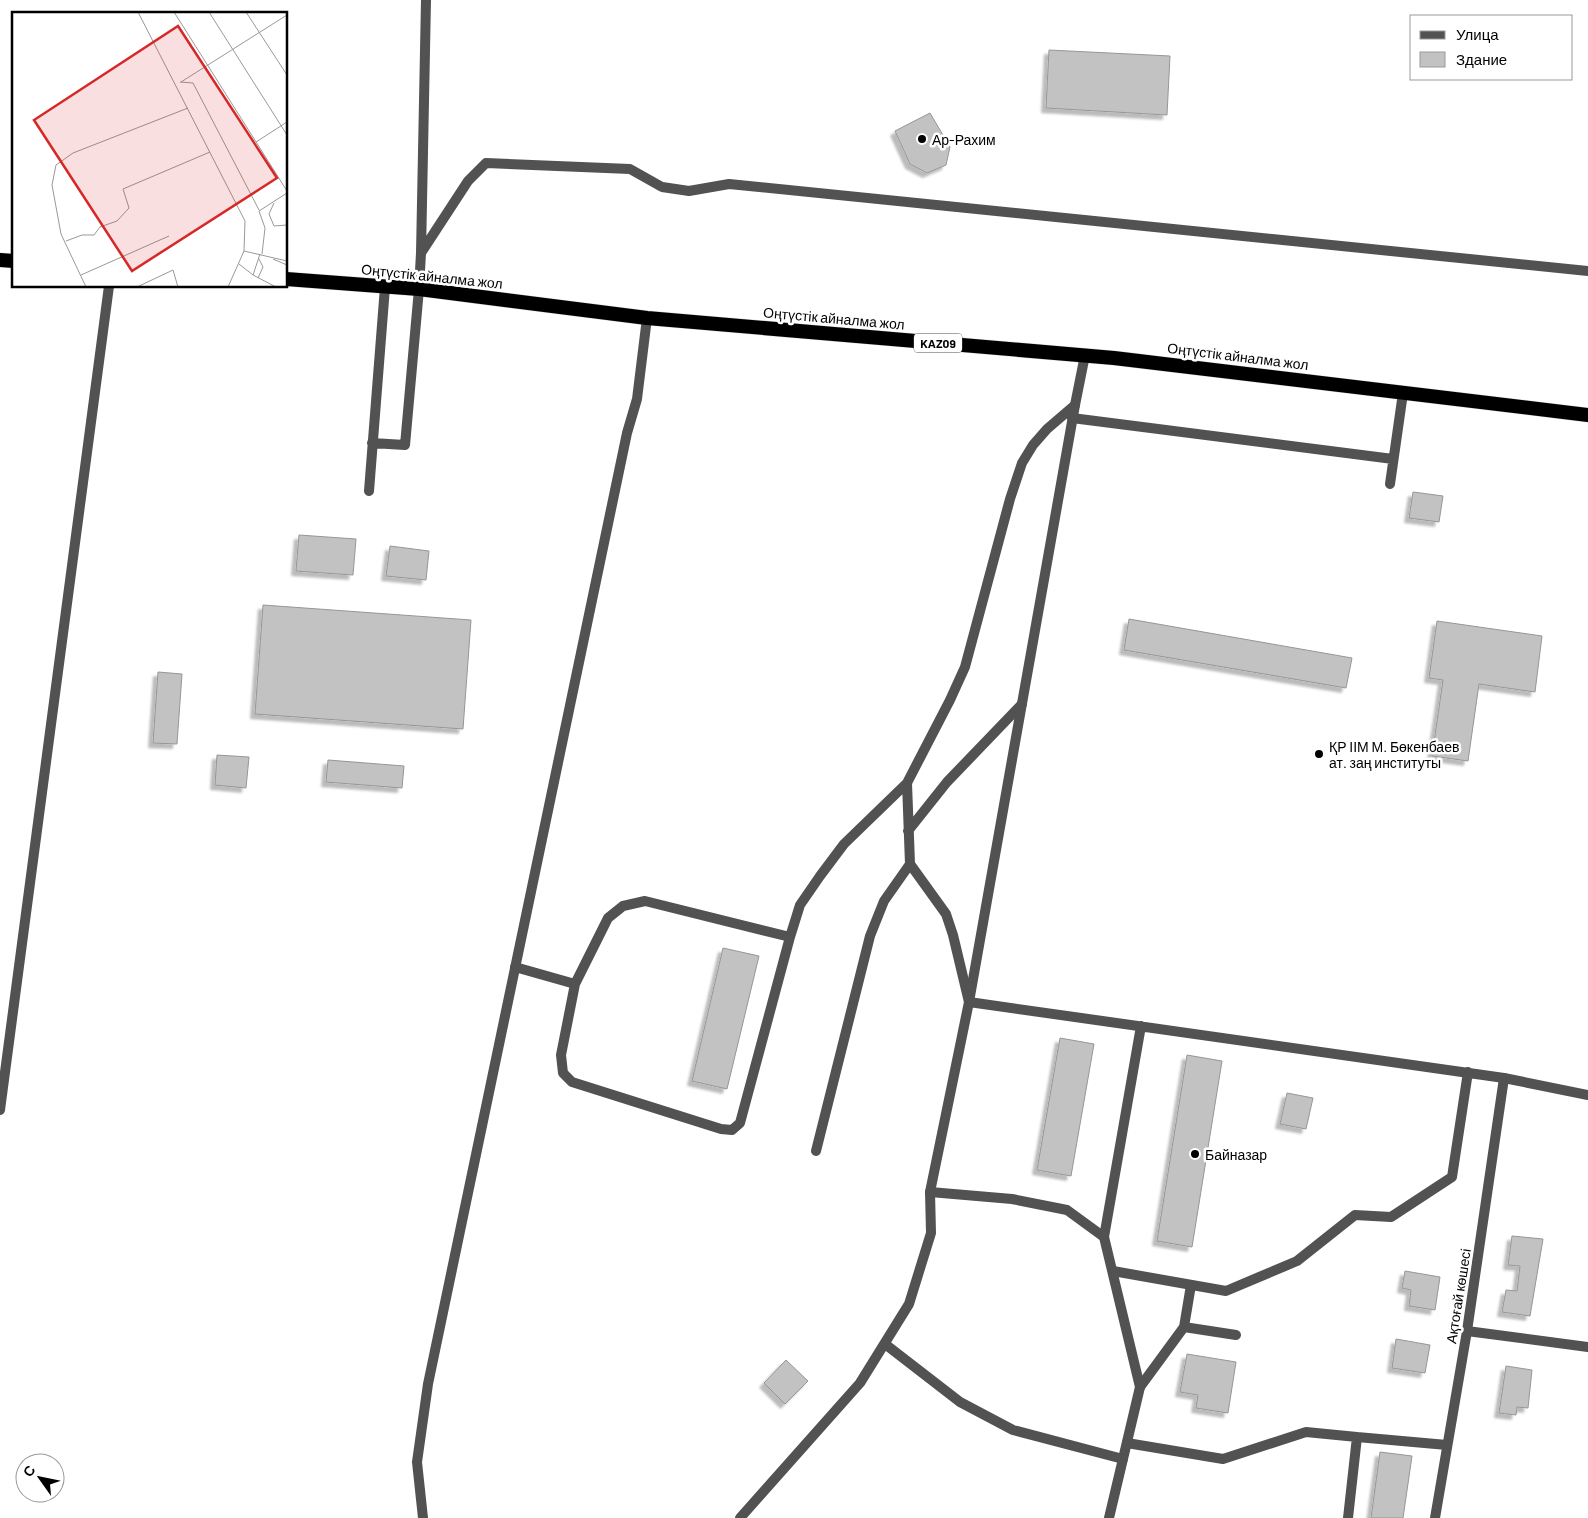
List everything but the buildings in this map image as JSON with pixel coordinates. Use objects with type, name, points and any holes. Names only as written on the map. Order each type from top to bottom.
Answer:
[{"type":"highway","name":"Оңтүстік айналма жол","points":[[288,279],[419,289],[648,318],[1085,355],[1588,415]]},
{"type":"street","points":[[372,443],[405,445],[421,253],[426,0]]},
{"type":"street","points":[[421,253],[468,181],[486,163],[630,170],[662,187],[689,191],[729,184],[1588,271]]},
{"type":"street","points":[[369,491],[385,286]]},
{"type":"street","points":[[0,1110],[109,288]]},
{"type":"street","points":[[423,1518],[417,1462],[428,1384],[627,433],[637,399],[648,318]]},
{"type":"street","points":[[740,1518],[860,1383],[909,1304],[931,1233],[930,1192],[969,1002],[1074,405],[1085,355]]},
{"type":"street","points":[[1390,484],[1403,393]]},
{"type":"street","points":[[790,937],[644,901],[623,906],[608,918],[575,984],[561,1056],[563,1073],[572,1082],[721,1129],[732,1130],[740,1123],[800,904],[844,844],[907,783],[965,667],[1010,499],[1022,463],[1033,445],[1074,405]]},
{"type":"street","points":[[1072,418],[1393,459]]},
{"type":"street","points":[[908,831],[947,782],[1022,704]]},
{"type":"street","points":[[907,783],[910,864],[946,914],[969,1002]]},
{"type":"street","points":[[816,1151],[870,936],[884,901],[910,864]]},
{"type":"street","points":[[515,967],[575,984]]},
{"type":"street","points":[[969,1002],[1468,1072],[1588,1095]]},
{"type":"street","points":[[1140,1387],[1104,1237],[1141,1026]]},
{"type":"street","points":[[1113,1271],[1226,1291],[1297,1261],[1355,1215],[1391,1217],[1452,1177],[1468,1072]]},
{"type":"street","name":"Ақтоғай көшесі","points":[[1435,1518],[1467,1331],[1504,1078]]},
{"type":"street","points":[[930,1192],[1012,1199],[1067,1210],[1104,1237]]},
{"type":"street","points":[[1109,1518],[1140,1387],[1184,1326],[1192,1285]]},
{"type":"street","points":[[1184,1326],[1236,1335]]},
{"type":"street","points":[[1467,1331],[1588,1347]]},
{"type":"street","points":[[885,1344],[960,1402],[1013,1430],[1123,1460]]},
{"type":"street","points":[[1127,1443],[1223,1459],[1306,1432],[1448,1445]]},
{"type":"street","points":[[1348,1518],[1358,1437]]},
{"type":"place","name":"Ар-Рахим","points":[[922,139]]},
{"type":"place","name":"ҚР ІІМ М. Бөкенбаев ат. заң институты","points":[[1319,754]]},
{"type":"place","name":"Байназар","points":[[1195,1154]]}]
